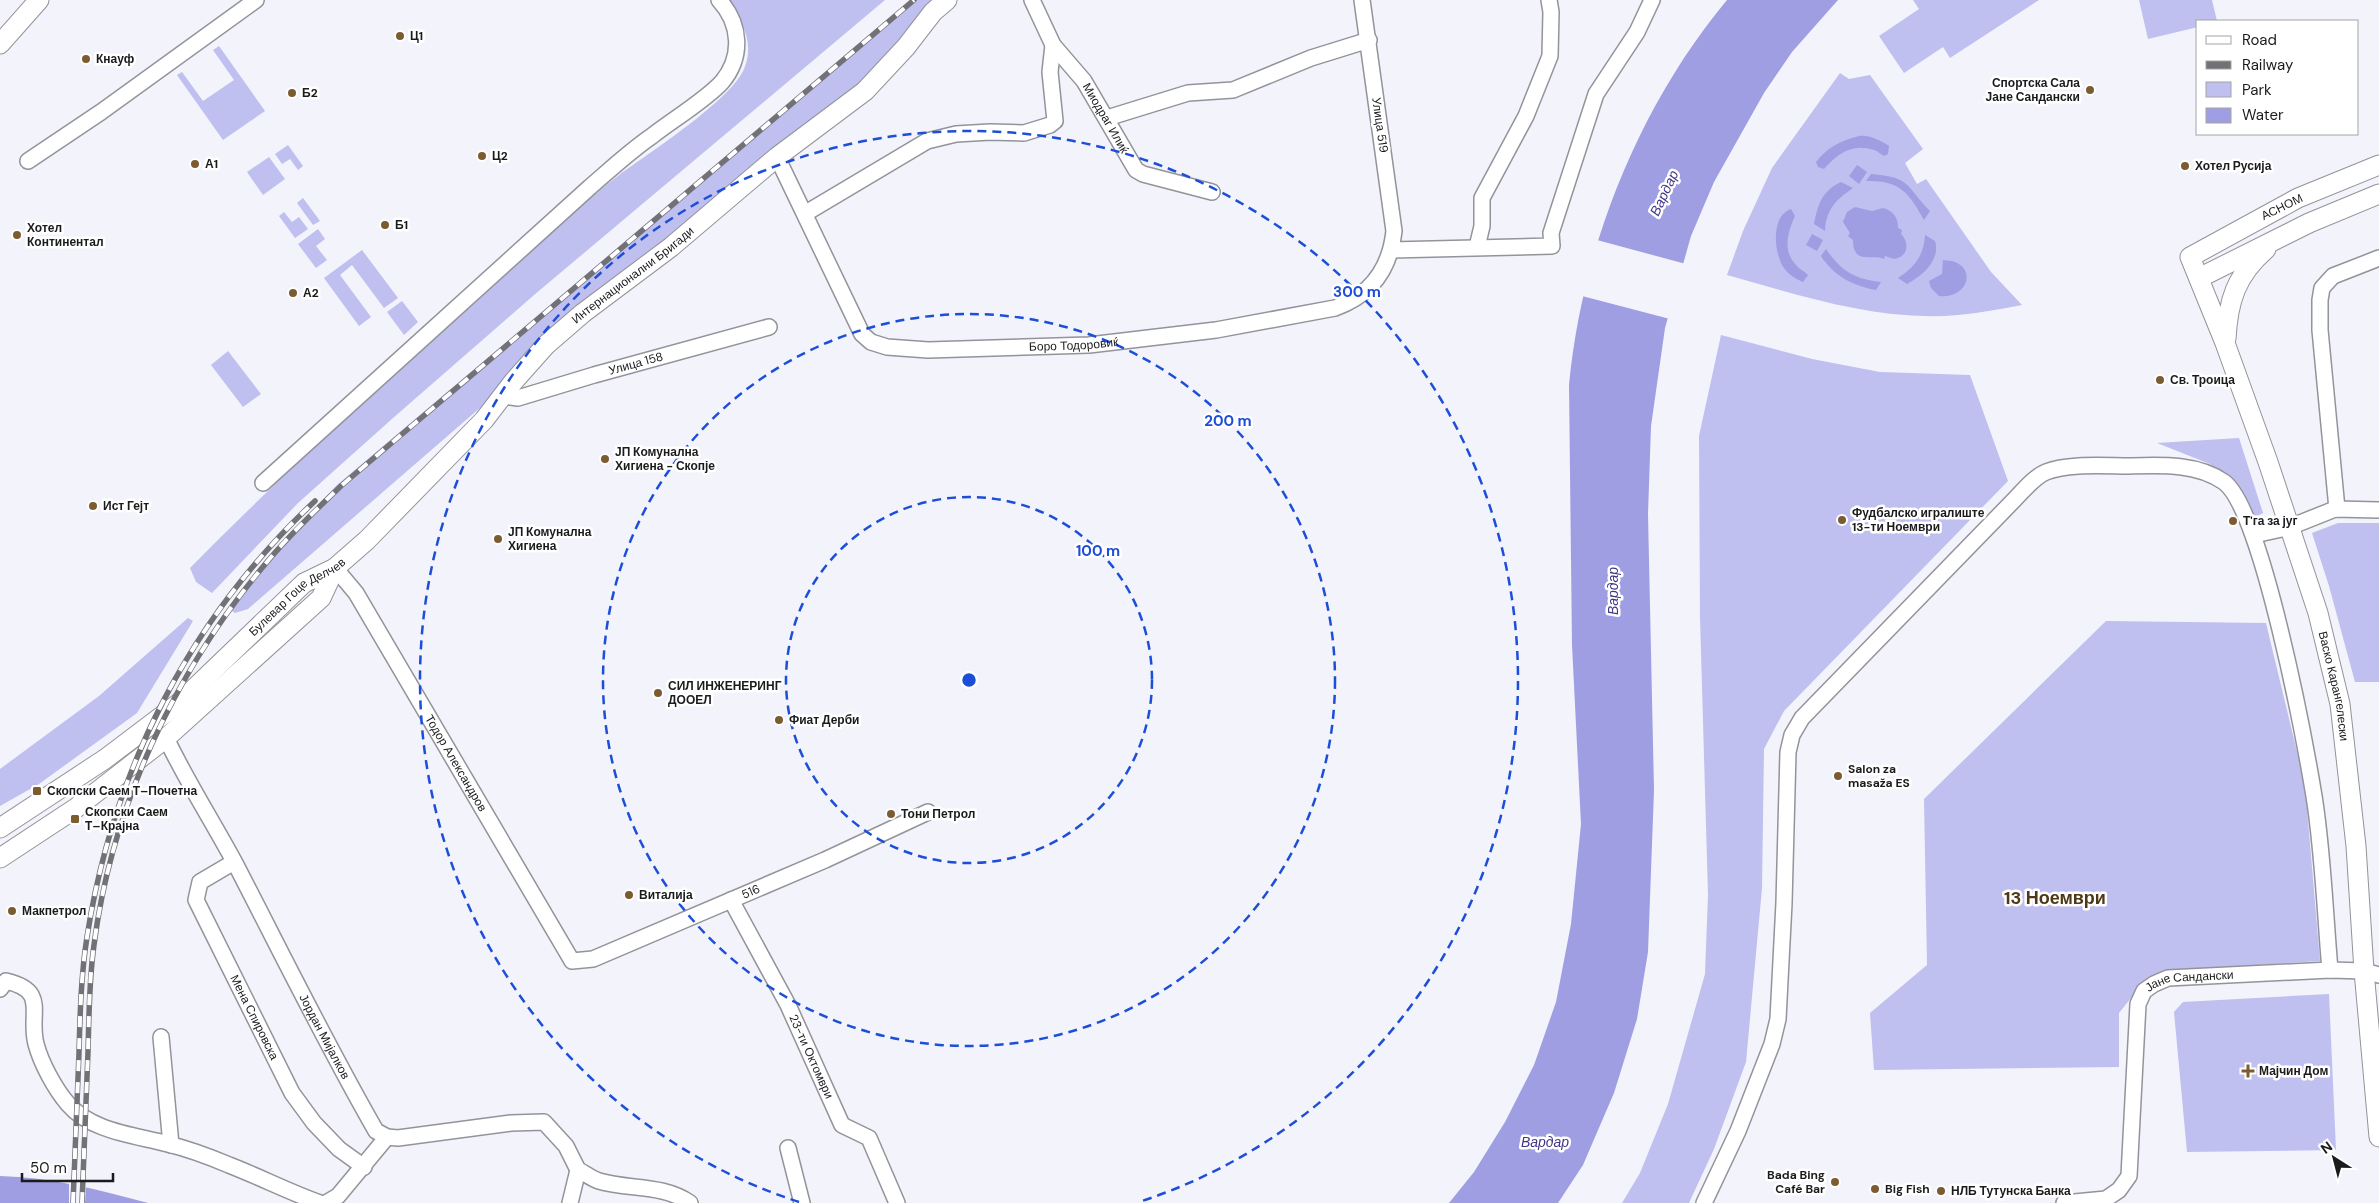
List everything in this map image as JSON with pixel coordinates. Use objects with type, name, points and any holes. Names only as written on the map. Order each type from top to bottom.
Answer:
[{"type":"street","points":[[0,26],[22,0]]},
{"type":"street","points":[[0,44],[39,0]]},
{"type":"street","points":[[28,161],[117,101],[256,0]]},
{"type":"street","points":[[263,483],[605,174],[634,149],[722,82],[732,64],[738,36],[734,21],[719,0]]},
{"type":"street","name":"Интернационални Бригади","points":[[335,568],[414,493],[427,477],[484,420],[514,381],[546,345],[583,313],[671,247],[777,157],[865,91],[906,47],[933,12],[947,0]]},
{"type":"street","name":"Миодраг Илиќ","points":[[1032,0],[1053,45],[1084,81],[1136,170],[1143,174],[1212,192]]},
{"type":"street","name":"Улица 519","points":[[1362,0],[1394,231],[1391,250]]},
{"type":"street","points":[[1478,247],[1482,226],[1482,198],[1526,116],[1550,56],[1551,12],[1549,0]]},
{"type":"street","points":[[1391,250],[1552,246],[1551,232],[1596,94],[1637,32],[1652,0]]},
{"type":"street","points":[[1107,118],[1188,93],[1233,90],[1311,58],[1369,40]]},
{"type":"street","points":[[806,214],[927,141],[956,134],[1024,133],[1050,126],[1055,121],[1050,72],[1053,45]]},
{"type":"street","name":"Боро Тодоровиќ","points":[[777,157],[862,334],[871,342],[887,347],[928,350],[1089,345],[1216,330],[1335,308],[1349,303],[1365,293],[1378,279],[1391,250]]},
{"type":"street","name":"АСНОМ","points":[[2190,257],[2298,198],[2379,165]]},
{"type":"street","points":[[2199,278],[2287,233],[2379,194]]},
{"type":"street","points":[[2225,343],[2228,314],[2235,287],[2258,257],[2287,233]]},
{"type":"street","name":"Васко Карангелески","points":[[2190,257],[2225,343],[2290,527],[2318,613],[2340,704],[2372,973],[2379,1137]]},
{"type":"street","points":[[2337,509],[2319,321],[2322,288],[2333,276],[2379,258]]},
{"type":"street","name":"Улица 158","points":[[503,396],[518,398],[769,327]]},
{"type":"street","points":[[1704,1203],[1738,1130],[1775,1033],[1784,903],[1788,752],[1792,735],[1802,718],[2015,499],[2044,472],[2082,467],[2162,466],[2206,472],[2226,483],[2237,497],[2254,535],[2278,623],[2314,798],[2330,970]]},
{"type":"street","points":[[2254,535],[2290,527],[2337,509],[2379,510]]},
{"type":"street","name":"Булевар Гоце Делчев","points":[[0,858],[76,808],[166,738],[321,598],[335,568]]},
{"type":"street","name":"Булевар Гоце Делчев","points":[[0,828],[105,759],[179,703],[304,582],[335,568]]},
{"type":"street","name":"Тодор Александров","points":[[335,568],[356,593],[572,961]]},
{"type":"street","name":"Јордан Мијалков","points":[[166,738],[193,793],[234,862],[339,1066],[376,1131],[387,1137]]},
{"type":"street","name":"516","points":[[572,961],[593,959],[928,812]]},
{"type":"street","name":"Мена Спировска","points":[[234,862],[200,882],[196,900],[292,1093],[314,1123],[339,1148],[364,1167]]},
{"type":"street","name":"23-ти Октомври","points":[[731,900],[788,1005],[842,1125],[869,1138],[897,1203]]},
{"type":"street","name":"Јане Сандански","points":[[2064,1203],[2106,1198],[2119,1190],[2129,1176],[2133,1132],[2136,1014],[2144,991],[2149,987],[2168,978],[2330,970],[2372,973]]},
{"type":"street","points":[[0,989],[6,981],[21,985],[28,991],[35,1002],[36,1041],[40,1054],[58,1090],[78,1115],[96,1125],[171,1144],[229,1165],[320,1203]]},
{"type":"street","points":[[161,1037],[171,1144]]},
{"type":"street","points":[[326,1203],[338,1196],[387,1137],[398,1138],[511,1123],[544,1122],[566,1146],[578,1170],[598,1181],[654,1189],[682,1197],[690,1203]]},
{"type":"street","points":[[788,1148],[802,1203]]},
{"type":"street","points":[[570,1203],[578,1170]]},
{"type":"green space","points":[[729,0],[885,0],[534,295],[393,418],[298,503],[212,593],[196,582],[190,568],[335,427],[585,203],[619,175],[707,110],[736,82],[744,69],[747,59],[748,41],[742,24]]},
{"type":"green space","points":[[912,0],[942,0],[873,74],[504,387],[248,609],[235,613],[228,608],[266,559],[337,485]]},
{"type":"green space","points":[[1913,0],[2039,0],[1950,58],[1943,47],[1904,73],[1879,36],[1919,9]]},
{"type":"green space","points":[[2139,0],[2212,0],[2217,20],[2196,20],[2196,27],[2148,39]]},
{"type":"green space","points":[[219,46],[265,111],[223,140],[177,75],[182,72],[203,101],[234,80],[213,50]]},
{"type":"green space","points":[[1840,73],[1849,79],[1870,75],[1923,149],[1905,163],[1917,184],[1926,179],[1991,272],[2022,305],[1958,315],[1899,315],[1841,306],[1727,275],[1743,231],[1772,168]]},
{"type":"green space","points":[[288,145],[303,166],[298,170],[290,159],[282,164],[275,154]]},
{"type":"green space","points":[[269,157],[285,179],[263,195],[247,172]]},
{"type":"green space","points":[[303,198],[320,221],[313,225],[297,203]]},
{"type":"green space","points":[[284,212],[292,222],[299,217],[308,229],[295,238],[279,216]]},
{"type":"green space","points":[[318,229],[325,239],[316,246],[327,260],[316,268],[298,244]]},
{"type":"green space","points":[[362,250],[398,298],[384,308],[352,265],[340,275],[371,317],[359,326],[324,278]]},
{"type":"green space","points":[[402,301],[418,322],[404,335],[387,312]]},
{"type":"green space","points":[[1721,335],[1812,359],[1880,372],[1970,375],[2008,481],[1784,711],[1764,749],[1762,888],[1746,1062],[1714,1149],[1689,1203],[1622,1203],[1640,1173],[1668,1104],[1705,974],[1708,895],[1700,617],[1699,436]]},
{"type":"green space","points":[[228,351],[261,394],[243,407],[211,365]]},
{"type":"green space","points":[[2239,438],[2263,513],[2254,518],[2233,481],[2210,464],[2157,443]]},
{"type":"green space","points":[[2338,523],[2379,523],[2379,682],[2355,682],[2329,586],[2312,533]]},
{"type":"green space","points":[[188,618],[193,621],[137,713],[39,784],[0,806],[0,769],[99,696]]},
{"type":"green space","points":[[2106,621],[2266,623],[2305,785],[2320,961],[2164,971],[2139,988],[2119,1013],[2119,1067],[1874,1070],[1870,1013],[1927,965],[1924,799]]},
{"type":"green space","points":[[2329,994],[2336,1150],[2187,1152],[2174,1012],[2183,1002]]},
{"type":"water","name":"Вардар","points":[[1727,0],[1838,0],[1792,52],[1764,93],[1714,182],[1691,236],[1665,328],[1651,426],[1648,514],[1654,790],[1648,952],[1637,1019],[1614,1093],[1583,1165],[1558,1203],[1449,1203],[1474,1172],[1505,1122],[1534,1065],[1556,1002],[1571,924],[1581,824],[1572,645],[1569,385],[1576,334],[1587,282],[1601,231],[1641,133],[1667,86],[1695,42]]},
{"type":"water","points":[[1859,136],[1871,137],[1889,146],[1888,154],[1884,156],[1875,150],[1866,148],[1852,149],[1834,159],[1824,169],[1818,167],[1816,162],[1830,148],[1840,142]]},
{"type":"water","points":[[1857,165],[1867,172],[1859,184],[1849,176]]},
{"type":"water","points":[[1871,174],[1884,175],[1901,180],[1906,184],[1930,211],[1924,220],[1913,202],[1902,190],[1887,183],[1866,181]]},
{"type":"water","points":[[1841,182],[1853,188],[1833,206],[1827,217],[1825,231],[1814,224],[1817,210],[1825,194]]},
{"type":"water","points":[[1855,207],[1872,211],[1883,208],[1893,213],[1898,228],[1902,230],[1901,234],[1906,241],[1905,253],[1899,258],[1894,259],[1885,256],[1884,259],[1864,257],[1856,253],[1853,240],[1848,236],[1850,233],[1843,222],[1847,212]]},
{"type":"water","points":[[1791,209],[1795,216],[1790,228],[1788,247],[1789,253],[1797,266],[1808,275],[1803,282],[1788,273],[1784,268],[1776,245],[1777,227],[1780,219],[1784,213]]},
{"type":"water","points":[[1812,234],[1823,240],[1817,251],[1806,245]]},
{"type":"water","points":[[1925,235],[1935,241],[1936,248],[1933,261],[1919,277],[1907,284],[1898,278],[1918,260],[1923,249]]},
{"type":"water","points":[[1826,249],[1837,263],[1849,273],[1863,279],[1881,282],[1876,290],[1852,283],[1838,274],[1821,256]]},
{"type":"water","points":[[1943,260],[1954,261],[1962,266],[1967,278],[1962,289],[1948,296],[1939,296],[1931,288],[1929,281],[1942,274]]},
{"type":"water","points":[[0,1176],[56,1182],[148,1203],[0,1203]]},
{"type":"pier","points":[[1597,240],[1686,264],[1670,319],[1582,296]]},
{"type":"pier","points":[[69,1182],[86,1185],[85,1203],[69,1203]]},
{"type":"railway","points":[[82,1203],[91,971],[103,893],[116,841],[153,741],[177,693],[204,647],[234,603],[303,522],[342,485],[914,0]]},
{"type":"railway","points":[[73,1203],[83,966],[99,875],[116,814],[138,756],[164,700],[195,646],[230,595],[270,546],[315,501]]},
{"type":"place","name":"Ц1","points":[[400,36]]},
{"type":"place","name":"Кнауф","points":[[86,59]]},
{"type":"place","name":"Спортска Сала Јане Сандански","points":[[2090,90]]},
{"type":"place","name":"Б2","points":[[292,93]]},
{"type":"place","name":"Ц2","points":[[482,156]]},
{"type":"place","name":"А1","points":[[195,164]]},
{"type":"place","name":"Хотел Русија","points":[[2185,166]]},
{"type":"place","name":"Б1","points":[[385,225]]},
{"type":"place","name":"Хотел Континентал","points":[[17,235]]},
{"type":"place","name":"А2","points":[[293,293]]},
{"type":"place","name":"Св. Троица","points":[[2160,380]]},
{"type":"place","name":"ЈП Комунална Хигиена - Скопје","points":[[605,459]]},
{"type":"place","name":"Ист Гејт","points":[[93,506]]},
{"type":"place","name":"Фудбалско игралиште 13-ти Ноември","points":[[1842,520]]},
{"type":"place","name":"Т'га за југ","points":[[2233,521]]},
{"type":"place","name":"ЈП Комунална Хигиена","points":[[498,539]]},
{"type":"place","name":"СИЛ ИНЖЕНЕРИНГ ДООЕЛ","points":[[658,693]]},
{"type":"place","name":"Фиат Дерби","points":[[779,720]]},
{"type":"place","name":"Salon za masaža ES","points":[[1838,776]]},
{"type":"place","name":"Скопски Саем Т–Почетна","points":[[37,791]]},
{"type":"place","name":"Тони Петрол","points":[[891,814]]},
{"type":"place","name":"Скопски Саем Т–Крајна","points":[[75,819]]},
{"type":"place","name":"Виталија","points":[[629,895]]},
{"type":"place","name":"Макпетрол","points":[[12,911]]},
{"type":"place","name":"Мајчин Дом","points":[[2248,1071]]},
{"type":"place","name":"Bada Bing Café Bar","points":[[1835,1182]]},
{"type":"place","name":"Big Fish","points":[[1875,1189]]},
{"type":"place","name":"НЛБ Тутунска Банка","points":[[1941,1191]]},
{"type":"district","name":"13 Ноември","points":[[2055,898]]}]
